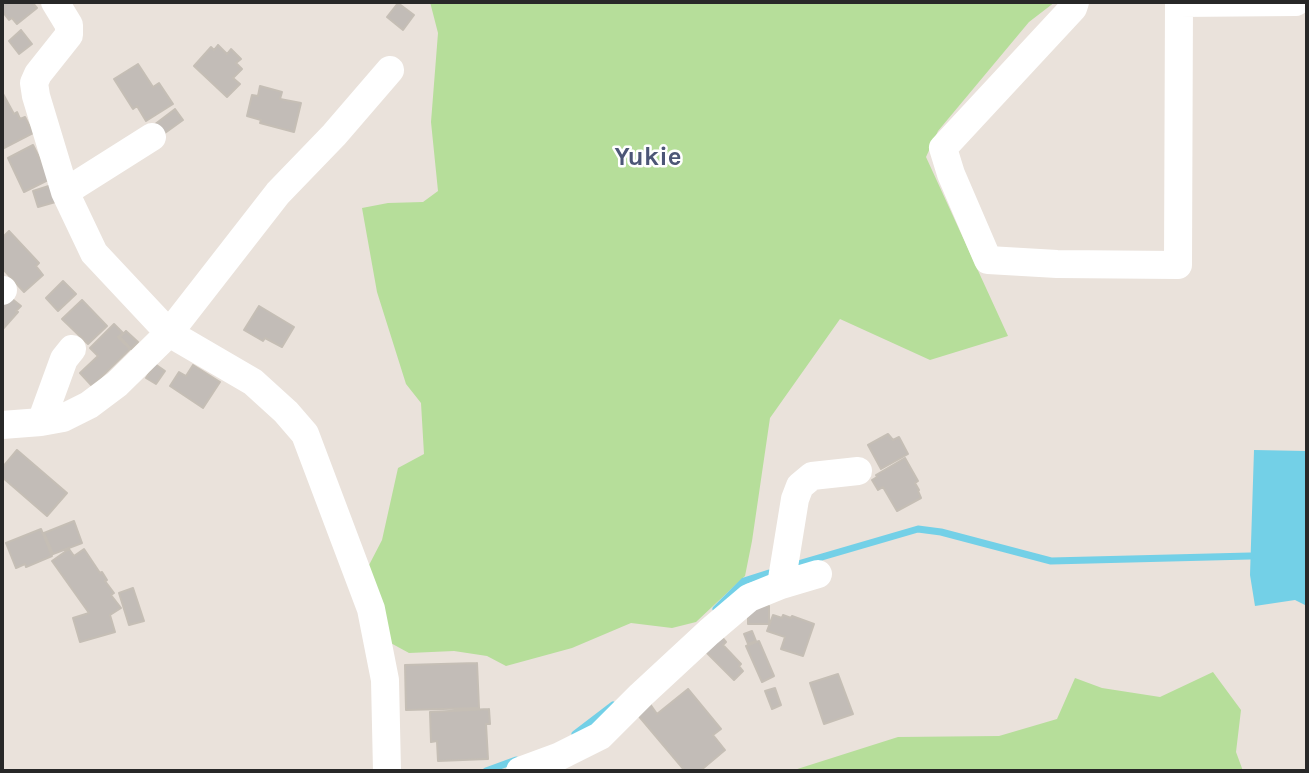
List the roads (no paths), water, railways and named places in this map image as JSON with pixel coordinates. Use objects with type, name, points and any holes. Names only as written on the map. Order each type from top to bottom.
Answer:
[{"type":"street","points":[[55,2],[69,26],[69,35],[34,83],[65,192],[94,253],[169,333],[253,382],[286,412],[305,434],[372,609],[385,681],[387,771]]},
{"type":"street","points":[[1075,2],[1073,8],[943,148],[951,174],[988,260],[1057,264],[1178,265],[1179,2],[1296,2]]},
{"type":"street","points":[[2,425],[64,418],[89,405],[117,384],[169,333],[278,193],[334,135],[390,70]]},
{"type":"street","points":[[65,192],[152,137]]},
{"type":"street","points":[[41,422],[64,359],[72,349]]},
{"type":"street","points":[[781,585],[795,499],[800,486],[812,476],[859,471]]},
{"type":"street","points":[[520,771],[558,757],[600,736],[699,641],[749,598],[818,574]]},
{"type":"water","points":[[1254,450],[1307,451],[1307,606],[1295,600],[1255,606],[1250,575]]},
{"type":"waterway","points":[[791,566],[918,529],[941,532],[1051,561],[1250,556]]},
{"type":"waterway","points":[[716,609],[744,581],[769,573]]},
{"type":"waterway","points":[[575,734],[613,705]]},
{"type":"waterway","points":[[486,771],[516,760]]},
{"type":"district","name":"Yukie","points":[[648,158]]}]
